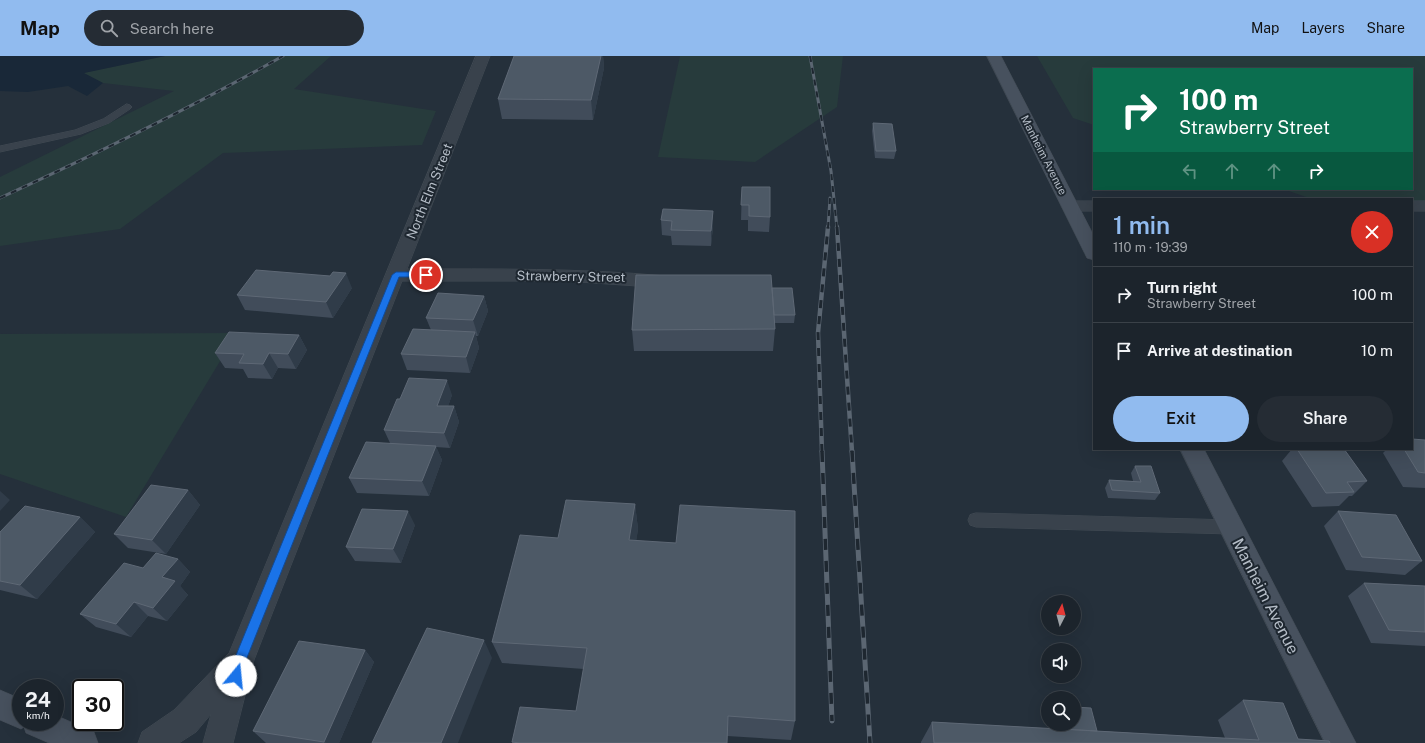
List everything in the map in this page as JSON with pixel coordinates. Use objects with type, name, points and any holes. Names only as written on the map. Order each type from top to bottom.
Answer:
[{"type":"street","name":"North Elm Street","points":[[240,660],[483,56]]},
{"type":"street","name":"Manheim Avenue","points":[[994,56],[1093,252]]},
{"type":"street","points":[[1070,206],[1093,206]]},
{"type":"street","points":[[1413,206],[1425,206]]},
{"type":"street","name":"Strawberry Street","points":[[396,275],[578,275],[618,276],[683,282]]},
{"type":"street","name":"Manheim Avenue","points":[[1192,450],[1341,743]]},
{"type":"street","points":[[153,743],[185,721],[240,660]]},
{"type":"street","points":[[218,743],[240,660]]},
{"type":"street","points":[[0,705],[12,710]]},
{"type":"street","points":[[56,731],[82,743]]},
{"type":"lane","points":[[0,148],[78,132],[106,121],[127,107]]},
{"type":"lane","points":[[976,520],[1231,527]]},
{"type":"green space","points":[[165,56],[331,56],[294,89],[436,111],[422,145],[223,153],[120,229],[0,246],[0,177],[174,91],[103,83],[83,73]]},
{"type":"green space","points":[[680,56],[843,56],[837,107],[755,162],[658,157]]},
{"type":"green space","points":[[1037,56],[1425,56],[1425,204],[1413,204],[1413,198],[1309,198],[1286,190],[1413,190],[1413,68],[1093,68],[1093,125],[1073,118]]},
{"type":"green space","points":[[237,333],[126,517],[0,474],[0,334]]},
{"type":"water","points":[[0,56],[165,56],[84,73],[103,83],[87,96],[68,86],[28,92],[0,91]]},
{"type":"building","points":[[514,56],[601,56],[591,100],[498,99]]},
{"type":"building","points":[[873,123],[892,124],[896,151],[876,151]]},
{"type":"building","points":[[742,187],[770,187],[770,217],[749,216],[749,205],[741,205]]},
{"type":"building","points":[[663,209],[713,211],[711,231],[671,230],[672,221],[661,220]]},
{"type":"building","points":[[256,270],[330,276],[333,272],[346,273],[326,302],[237,295]]},
{"type":"building","points":[[636,275],[771,275],[775,329],[632,330]]},
{"type":"building","points":[[772,288],[792,288],[795,315],[774,315]]},
{"type":"building","points":[[438,293],[484,296],[473,320],[426,318]]},
{"type":"building","points":[[413,329],[475,332],[466,357],[401,354]]},
{"type":"building","points":[[229,332],[299,335],[288,354],[269,353],[263,364],[239,363],[244,354],[215,353]]},
{"type":"building","points":[[409,378],[447,380],[437,406],[454,406],[444,433],[384,430],[397,399],[400,399]]},
{"type":"building","points":[[1413,439],[1425,440],[1425,473],[1418,472],[1405,450],[1413,450]]},
{"type":"building","points":[[366,442],[436,446],[422,481],[349,478]]},
{"type":"building","points":[[1298,450],[1345,450],[1367,481],[1347,482],[1354,492],[1326,493]]},
{"type":"building","points":[[1135,466],[1151,466],[1160,493],[1112,490],[1109,480],[1141,482]]},
{"type":"building","points":[[151,485],[188,490],[152,540],[114,534]]},
{"type":"building","points":[[566,500],[635,504],[629,540],[676,543],[680,505],[795,511],[795,721],[728,716],[727,743],[512,742],[520,707],[576,711],[587,648],[492,642],[520,535],[558,538]]},
{"type":"building","points":[[25,506],[80,517],[20,585],[0,581],[0,532]]},
{"type":"building","points":[[362,509],[408,511],[393,549],[346,547]]},
{"type":"building","points":[[1338,511],[1396,515],[1422,561],[1362,557]]},
{"type":"building","points":[[156,553],[178,559],[162,577],[175,581],[153,608],[134,602],[116,624],[80,614],[124,563],[143,568]]},
{"type":"building","points":[[1364,583],[1425,586],[1425,632],[1389,630]]},
{"type":"building","points":[[427,628],[484,640],[441,743],[372,743]]},
{"type":"building","points":[[299,641],[365,650],[324,742],[253,731]]},
{"type":"building","points":[[1243,700],[1283,703],[1298,739],[1329,741],[1330,743],[934,743],[932,722],[1041,728],[1041,731],[1081,730],[1259,740]]},
{"type":"building","points":[[1081,707],[1091,708],[1097,731],[1081,730]]},
{"type":"railway","points":[[0,198],[143,130],[283,56]]},
{"type":"railway","points":[[810,56],[831,171],[837,228]]},
{"type":"railway","points":[[828,228],[830,198]]},
{"type":"railway","points":[[822,452],[818,333],[828,227]]},
{"type":"railway","points":[[837,227],[852,452]]},
{"type":"railway","points":[[822,451],[832,721]]},
{"type":"railway","points":[[852,451],[870,743]]},
{"type":"route","points":[[236,676],[240,660],[396,275],[426,275]]}]
